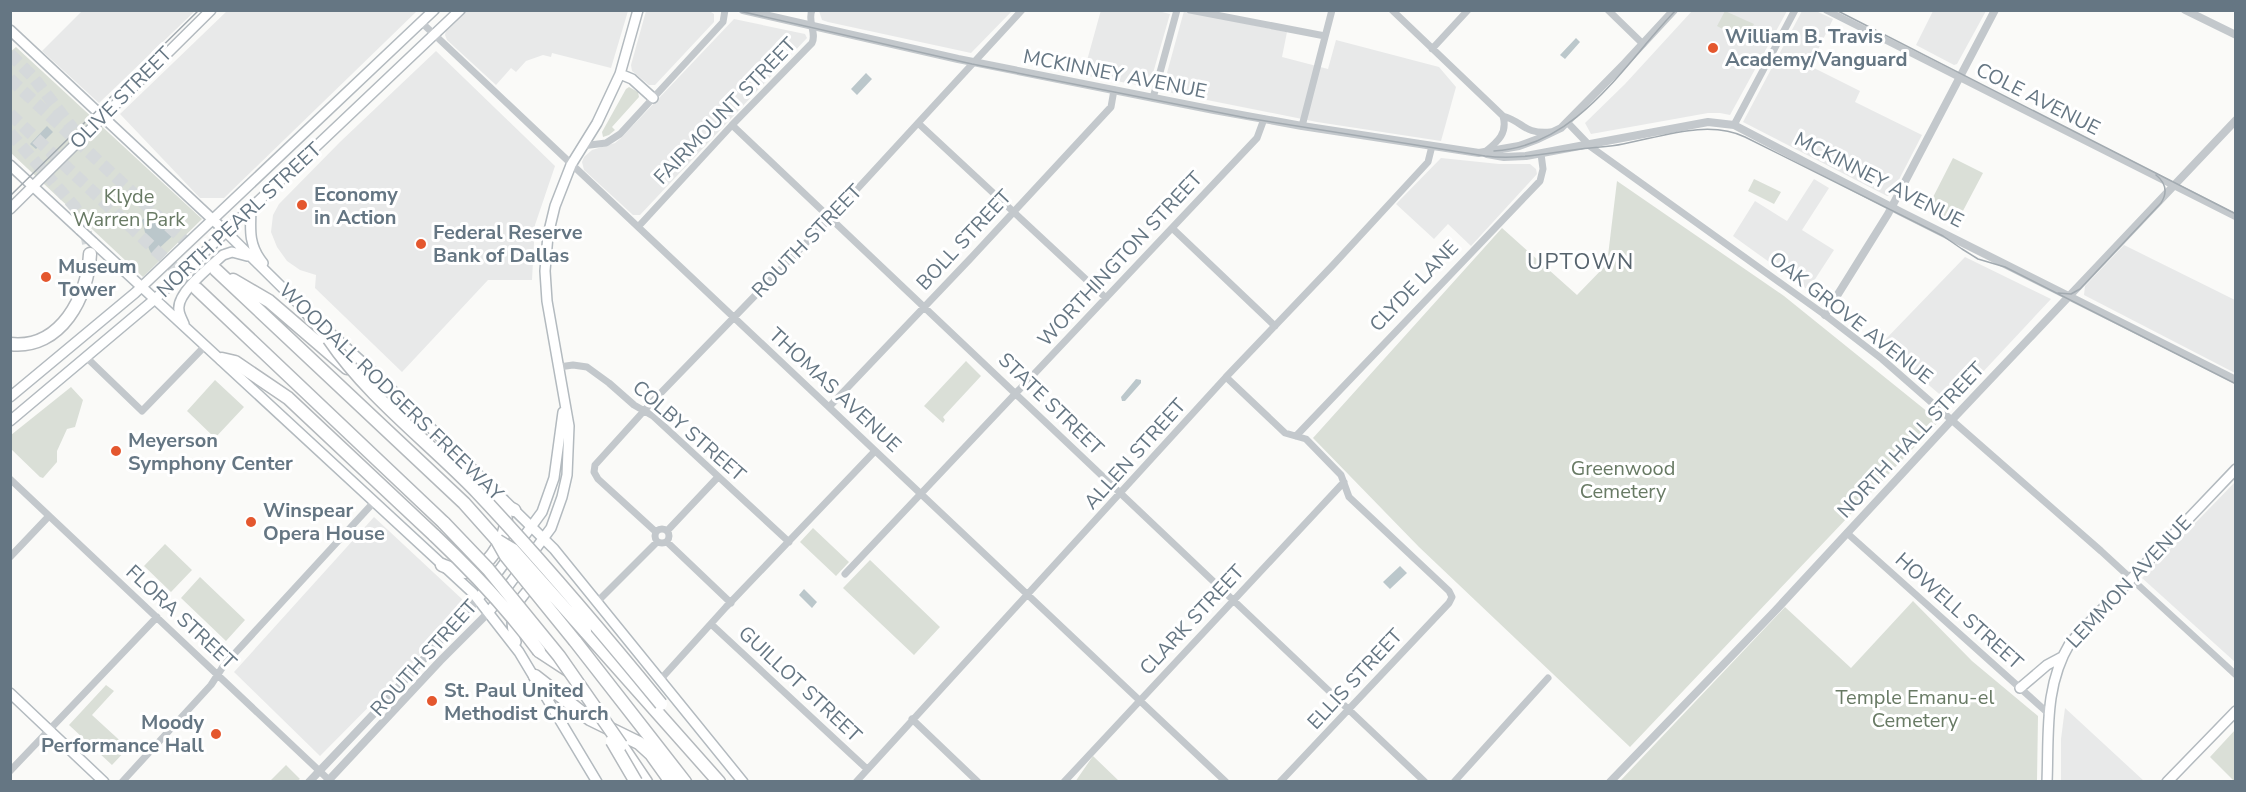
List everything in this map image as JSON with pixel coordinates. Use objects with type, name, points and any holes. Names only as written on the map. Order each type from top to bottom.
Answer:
[{"type":"highway","points":[[10,344],[36,341],[53,333],[69,317],[86,285],[92,248]]},
{"type":"highway","name":"WOODALL RODGERS FREEWAY","points":[[494,501],[270,301],[216,270],[464,503],[497,540]]},
{"type":"highway","points":[[197,289],[489,568],[559,656],[646,782]]},
{"type":"highway","points":[[308,313],[348,366],[477,492],[594,622],[661,704],[683,741]]},
{"type":"highway","points":[[222,359],[235,362],[288,398],[479,579],[539,651],[568,670]]},
{"type":"highway","points":[[494,501],[514,510]]},
{"type":"highway","points":[[442,565],[463,572],[475,570],[498,547],[505,533],[507,522],[504,513],[494,501]]},
{"type":"highway","points":[[497,540],[513,550],[719,782]]},
{"type":"highway","points":[[497,540],[506,556],[686,782]]},
{"type":"highway","points":[[559,656],[636,782]]},
{"type":"highway","points":[[535,676],[590,719],[639,743],[651,754],[671,782]]},
{"type":"main road","name":"OLIVE STREET","points":[[10,209],[211,10]]},
{"type":"main road","name":"NORTH PEARL STREET","points":[[10,397],[142,286],[434,10]]},
{"type":"main road","name":"NORTH PEARL STREET","points":[[10,421],[155,299],[460,10]]},
{"type":"main road","name":"ROUTH STREET","points":[[489,612],[551,528],[567,475],[569,426],[547,301],[545,257],[555,206],[571,165],[607,104],[620,74],[638,10]]},
{"type":"main road","name":"WOODALL RODGERS FREEWAY","points":[[10,30],[213,219],[543,538],[743,782]]},
{"type":"main road","points":[[620,74],[632,79],[653,99]]},
{"type":"main road","points":[[10,165],[80,230],[92,248],[142,286],[478,599],[535,676],[597,782]]},
{"type":"main road","points":[[251,210],[250,240],[267,273]]},
{"type":"main road","points":[[185,326],[179,310],[179,302],[183,293],[223,255],[236,252],[249,256]]},
{"type":"main road","name":"ROUTH STREET","points":[[478,599],[542,512],[554,478],[565,400]]},
{"type":"main road","name":"LEMMON AVENUE","points":[[2047,782],[2052,685],[2062,657],[2078,632],[2235,469]]},
{"type":"main road","points":[[519,652],[511,627],[511,614],[514,606],[543,572],[558,569],[575,575]]},
{"type":"main road","points":[[2020,688],[2047,664],[2062,657]]},
{"type":"main road","points":[[10,693],[104,782]]},
{"type":"main road","points":[[2166,782],[2235,711]]},
{"type":"street","points":[[582,146],[614,140],[723,22],[725,10]]},
{"type":"street","name":"MCKINNEY AVENUE","points":[[743,10],[973,62],[1154,98],[1302,126],[1504,157],[1590,146],[1708,122],[1734,125],[2235,380]]},
{"type":"street","name":"FAIRMOUNT STREET","points":[[638,227],[812,43],[814,39],[810,15],[812,10]]},
{"type":"street","name":"ROUTH STREET","points":[[656,532],[598,479],[594,472],[595,465],[1022,10]]},
{"type":"street","points":[[1154,98],[1177,10]]},
{"type":"street","points":[[1190,10],[1325,36]]},
{"type":"street","points":[[1302,126],[1332,10]]},
{"type":"street","points":[[1392,10],[1503,116],[1534,132],[1553,132]]},
{"type":"street","points":[[1432,49],[1468,10]]},
{"type":"street","points":[[1608,10],[1642,45]]},
{"type":"street","points":[[1567,122],[1674,10]]},
{"type":"street","points":[[1734,125],[1795,10]]},
{"type":"street","name":"COLE AVENUE","points":[[1826,10],[2235,217]]},
{"type":"street","points":[[1825,315],[1892,207],[1995,10]]},
{"type":"street","points":[[2185,10],[2235,35]]},
{"type":"street","name":"THOMAS AVENUE","points":[[421,22],[1226,782]]},
{"type":"street","name":"BOLL STREET","points":[[829,407],[1111,107],[1114,90]]},
{"type":"street","points":[[1484,153],[1501,138],[1504,130],[1503,116]]},
{"type":"street","name":"WORTHINGTON STREET","points":[[845,574],[1257,138],[1264,119]]},
{"type":"street","name":"NORTH HALL STREET","points":[[1610,782],[1767,619],[2235,120]]},
{"type":"street","name":"MCKINNEY AVENUE","points":[[1484,153],[1538,140],[1567,122]]},
{"type":"street","name":"OAK GROVE AVENUE","points":[[1567,122],[1590,146],[1637,182],[1825,315],[1882,359],[1953,419],[2131,578],[2235,675]]},
{"type":"street","points":[[918,123],[1106,298]]},
{"type":"street","name":"STATE STREET","points":[[732,125],[1425,782]]},
{"type":"street","name":"ALLEN STREET","points":[[856,782],[1226,377],[1428,162],[1432,146]]},
{"type":"street","name":"CLYDE LANE","points":[[1296,436],[1540,181],[1543,169],[1541,154]]},
{"type":"street","points":[[1172,228],[1275,326]]},
{"type":"street","points":[[86,357],[142,411],[206,345]]},
{"type":"street","name":"COLBY STREET","points":[[559,367],[573,365],[587,367],[609,382],[634,405],[653,416],[789,542]]},
{"type":"street","points":[[1226,377],[1286,433],[1306,439],[1339,472],[1344,482]]},
{"type":"street","points":[[660,680],[875,451]]},
{"type":"street","points":[[667,531],[718,477]]},
{"type":"street","name":"FLORA STREET","points":[[10,479],[218,674],[328,781]]},
{"type":"street","name":"ELLIS STREET","points":[[1280,782],[1449,603],[1452,597],[1449,591],[1349,497],[1344,482]]},
{"type":"street","name":"CLARK STREET","points":[[1064,782],[1344,482]]},
{"type":"street","points":[[122,782],[211,685],[224,664],[374,502]]},
{"type":"street","points":[[10,557],[49,516]]},
{"type":"street","points":[[667,531],[663,529],[656,532],[654,536],[657,542],[662,544],[667,542]]},
{"type":"street","points":[[667,531],[669,536],[667,542]]},
{"type":"street","name":"HOWELL STREET","points":[[1847,533],[2049,714]]},
{"type":"street","points":[[597,603],[657,542]]},
{"type":"street","points":[[667,542],[731,603]]},
{"type":"street","name":"ROUTH STREET","points":[[309,782],[478,599]]},
{"type":"street","name":"ROUTH STREET","points":[[328,781],[489,612]]},
{"type":"street","points":[[10,771],[157,617]]},
{"type":"street","name":"GUILLOT STREET","points":[[711,624],[867,769]]},
{"type":"street","points":[[1454,782],[1548,678]]},
{"type":"street","points":[[912,719],[978,782]]},
{"type":"shaded area","points":[[467,10],[628,11],[611,68],[552,53],[551,57],[543,55],[526,61],[516,72],[511,68],[496,85],[447,40],[445,35],[446,30]]},
{"type":"shaded area","points":[[708,10],[714,14],[714,22],[655,85],[649,85],[632,71],[631,65],[646,11]]},
{"type":"shaded area","points":[[819,10],[1012,11],[971,53],[828,22],[822,20]]},
{"type":"shaded area","points":[[1101,10],[1158,11],[1170,14],[1149,87],[1083,75]]},
{"type":"shaded area","points":[[82,11],[195,11],[99,103],[42,51]]},
{"type":"shaded area","points":[[227,11],[417,11],[224,198],[200,198],[120,114]]},
{"type":"shaded area","points":[[1184,11],[1287,32],[1282,57],[1328,69],[1336,40],[1439,67],[1456,87],[1441,141],[1317,122],[1162,91]]},
{"type":"shaded area","name":"William B. Travis Academy/Vanguard","points":[[1692,11],[1787,11],[1730,115],[1708,113],[1591,134],[1585,123],[1625,84]]},
{"type":"shaded area","points":[[1802,11],[1816,11],[1833,19],[1810,66],[1860,91],[1855,102],[1922,135],[1891,195],[1887,196],[1743,122]]},
{"type":"shaded area","points":[[1933,11],[1986,11],[1957,64],[1954,65],[1916,45]]},
{"type":"shaded area","points":[[734,19],[805,34],[807,38],[640,215],[633,215],[584,170],[582,162],[584,157],[592,150],[615,143],[621,138]]},
{"type":"shaded area","points":[[1576,38],[1580,42],[1565,59],[1560,55]]},
{"type":"shaded area","points":[[436,51],[555,166],[535,225],[532,280],[488,280],[402,372],[315,288],[316,275],[300,270],[287,261],[277,247],[271,232],[273,215],[279,204],[340,142]]},
{"type":"shaded area","points":[[866,73],[872,79],[857,95],[851,89]]},
{"type":"shaded area","points":[[47,126],[53,132],[36,149],[30,144]]},
{"type":"shaded area","points":[[1441,158],[1499,164],[1530,164],[1536,169],[1537,174],[1471,246],[1448,224],[1434,239],[1396,204]]},
{"type":"shaded area","points":[[1814,179],[1829,188],[1802,230],[1834,250],[1808,290],[1733,236],[1755,201],[1787,221]]},
{"type":"shaded area","points":[[146,217],[182,224],[182,227],[154,253],[151,253],[142,220]]},
{"type":"shaded area","points":[[2124,245],[2235,300],[2235,373],[2084,295],[2085,286]]},
{"type":"shaded area","points":[[1965,257],[2051,299],[1952,405],[1881,344]]},
{"type":"shaded area","points":[[1136,379],[1141,380],[1141,383],[1125,401],[1122,401],[1121,397]]},
{"type":"shaded area","points":[[2235,482],[2235,662],[2142,578]]},
{"type":"shaded area","points":[[374,517],[463,600],[426,649],[320,756],[234,672]]},
{"type":"shaded area","points":[[1400,566],[1407,573],[1390,589],[1383,582]]},
{"type":"shaded area","points":[[804,589],[817,602],[812,608],[799,595]]},
{"type":"shaded area","points":[[2065,708],[2144,781],[2061,781],[2061,739]]},
{"type":"green space","points":[[1725,11],[1754,24],[1745,41],[1717,26]]},
{"type":"green space","name":"Klyde Warren Park","points":[[16,47],[202,219],[143,277],[11,153],[10,52]]},
{"type":"green space","points":[[629,87],[638,92],[639,97],[612,127],[615,130],[603,137],[602,132]]},
{"type":"green space","points":[[1953,158],[1983,173],[1956,224],[1927,209]]},
{"type":"green space","points":[[1754,179],[1781,192],[1774,204],[1748,191]]},
{"type":"green space","name":"Greenwood Cemetery","points":[[1617,181],[1784,296],[1939,421],[1630,747],[1419,547],[1313,438],[1502,228],[1577,295],[1607,264]]},
{"type":"green space","points":[[966,361],[981,376],[943,417],[945,420],[943,423],[924,406]]},
{"type":"green space","points":[[215,380],[244,407],[215,438],[187,411]]},
{"type":"green space","points":[[71,387],[83,400],[75,427],[67,429],[57,451],[57,462],[43,478],[11,449],[11,435]]},
{"type":"green space","points":[[813,528],[849,562],[836,576],[800,542]]},
{"type":"green space","points":[[165,544],[192,570],[171,592],[144,566]]},
{"type":"green space","points":[[870,560],[940,627],[914,655],[843,588]]},
{"type":"green space","points":[[200,577],[245,620],[226,641],[181,598]]},
{"type":"green space","name":"Temple Emanu-el Cemetery","points":[[1913,601],[1972,661],[2038,716],[2037,781],[1620,781],[1785,607],[1851,668]]},
{"type":"green space","points":[[106,685],[114,691],[92,715],[128,748],[112,765],[69,725]]},
{"type":"green space","points":[[2235,730],[2236,781],[2235,782],[2210,757]]},
{"type":"green space","points":[[1093,756],[1119,781],[1075,782]]},
{"type":"green space","points":[[286,765],[300,779],[270,781]]},
{"type":"tunnel","points":[[10,54],[33,77],[74,130]]},
{"type":"tunnel","points":[[10,79],[216,270]]},
{"type":"tunnel","points":[[10,114],[197,289]]},
{"type":"tunnel","points":[[10,133],[75,207],[84,222],[90,254]]},
{"type":"tram line","points":[[10,196],[199,10]]},
{"type":"tram line","points":[[735,10],[972,64],[1247,118],[1485,156],[1521,157],[1612,146],[1700,129],[1731,132],[1943,236],[1978,259],[2005,267],[2236,384]]},
{"type":"tram line","points":[[1494,151],[1524,146],[1550,135],[1575,119],[1597,99],[1676,10]]},
{"type":"tram line","points":[[1836,10],[2236,214]]},
{"type":"tram line","points":[[2058,293],[2071,294],[2080,289],[2161,203],[2165,195],[2165,188],[2156,175]]},
{"type":"place","name":"William B. Travis Academy/Vanguard","points":[[1713,48]]},
{"type":"place","name":"Economy in Action","points":[[302,205]]},
{"type":"place","name":"Federal Reserve Bank of Dallas","points":[[421,244]]},
{"type":"place","name":"Museum Tower","points":[[46,277]]},
{"type":"place","name":"Meyerson Symphony Center","points":[[116,451]]},
{"type":"place","name":"Winspear Opera House","points":[[251,522]]},
{"type":"place","name":"St. Paul United Methodist Church","points":[[432,701]]},
{"type":"place","name":"Moody Performance Hall","points":[[216,734]]},
{"type":"district","name":"UPTOWN","points":[[1581,262]]}]
